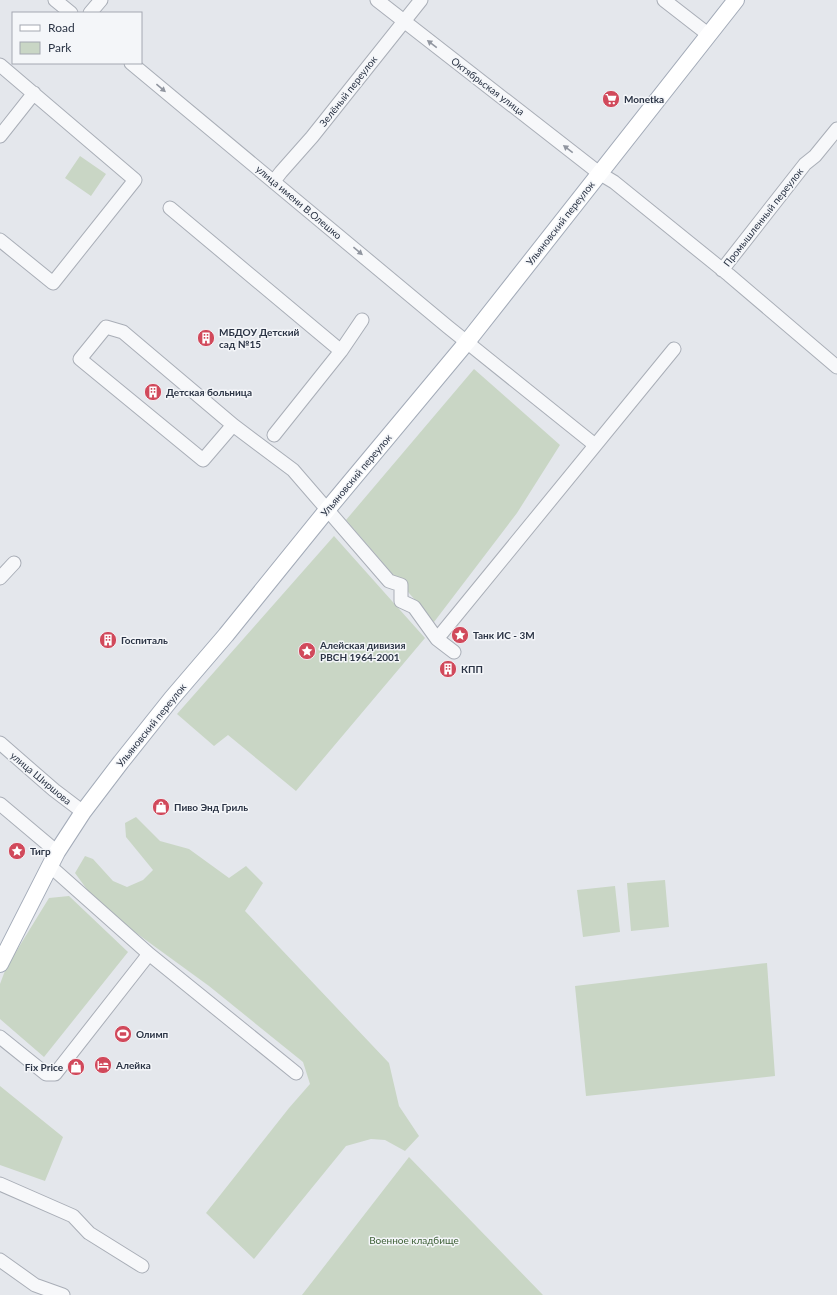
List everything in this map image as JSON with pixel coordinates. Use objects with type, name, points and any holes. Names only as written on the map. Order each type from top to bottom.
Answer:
[{"type":"main road","name":"Ульяновский переулок","points":[[0,964],[57,852],[83,812],[172,698],[226,635],[327,510],[467,342],[736,0]]},
{"type":"street","points":[[55,0],[70,12]]},
{"type":"street","points":[[91,12],[101,0]]},
{"type":"street","name":"Октябрьская улица","points":[[377,0],[599,173],[614,182],[722,270],[837,367]]},
{"type":"street","name":"Зелёный переулок","points":[[274,181],[280,172],[312,138],[421,0]]},
{"type":"street","points":[[664,0],[709,35]]},
{"type":"street","name":"улица имени В.Олешко","points":[[132,64],[467,342],[595,445]]},
{"type":"street","points":[[0,65],[135,180],[53,283],[0,240]]},
{"type":"street","points":[[0,136],[34,94]]},
{"type":"street","name":"Промышленный переулок","points":[[722,270],[805,164],[815,156],[837,129]]},
{"type":"street","points":[[170,208],[341,351]]},
{"type":"street","points":[[274,435],[341,351],[362,320]]},
{"type":"street","points":[[233,425],[203,460],[80,359],[106,327],[123,332],[233,425],[294,470],[389,581],[401,586],[401,601],[414,607],[437,639],[454,652]]},
{"type":"street","points":[[437,639],[674,349]]},
{"type":"street","points":[[0,578],[14,563]]},
{"type":"street","name":"улица Ширшова","points":[[0,743],[54,790],[83,812]]},
{"type":"street","points":[[0,804],[57,852]]},
{"type":"street","points":[[50,866],[149,954],[296,1073]]},
{"type":"street","points":[[0,1037],[46,1074],[55,1074],[149,954]]},
{"type":"street","points":[[0,1184],[73,1216],[89,1232],[142,1266]]},
{"type":"street","points":[[0,1260],[35,1285],[63,1295]]},
{"type":"green space","points":[[80,156],[106,174],[91,196],[65,178]]},
{"type":"green space","points":[[474,369],[560,445],[517,513],[434,622],[346,520]]},
{"type":"green space","points":[[334,536],[425,638],[296,791],[228,735],[214,746],[177,714]]},
{"type":"green space","points":[[136,817],[160,841],[189,849],[229,878],[246,866],[263,883],[245,911],[389,1063],[399,1106],[419,1136],[405,1151],[385,1140],[371,1139],[346,1146],[254,1259],[206,1213],[289,1108],[310,1084],[303,1062],[209,986],[99,906],[75,873],[85,856],[93,859],[113,881],[127,887],[143,880],[153,870],[126,837],[125,823]]},
{"type":"green space","points":[[665,880],[669,927],[631,931],[627,883]]},
{"type":"green space","points":[[615,886],[620,932],[583,937],[577,890]]},
{"type":"green space","points":[[69,896],[128,952],[44,1057],[0,1019],[0,984],[6,968],[49,898]]},
{"type":"green space","points":[[767,963],[775,1076],[586,1096],[575,986]]},
{"type":"green space","points":[[0,1086],[63,1137],[45,1181],[0,1165]]},
{"type":"green space","name":"Военное кладбище","points":[[409,1157],[543,1295],[302,1295]]},
{"type":"place","name":"Monetka","points":[[611,99]]},
{"type":"place","name":"МБДОУ Детский сад №15","points":[[206,338]]},
{"type":"place","name":"Детская больница","points":[[153,392]]},
{"type":"place","name":"Танк ИС - 3М","points":[[460,635]]},
{"type":"place","name":"Госпиталь","points":[[108,640]]},
{"type":"place","name":"Алейская дивизия РВСН 1964-2001","points":[[307,651]]},
{"type":"place","name":"КПП","points":[[448,669]]},
{"type":"place","name":"Пиво Энд Гриль","points":[[161,807]]},
{"type":"place","name":"Тигр","points":[[17,851]]},
{"type":"place","name":"Олимп","points":[[123,1034]]},
{"type":"place","name":"Алейка","points":[[103,1065]]},
{"type":"place","name":"Fix Price","points":[[76,1067]]}]
